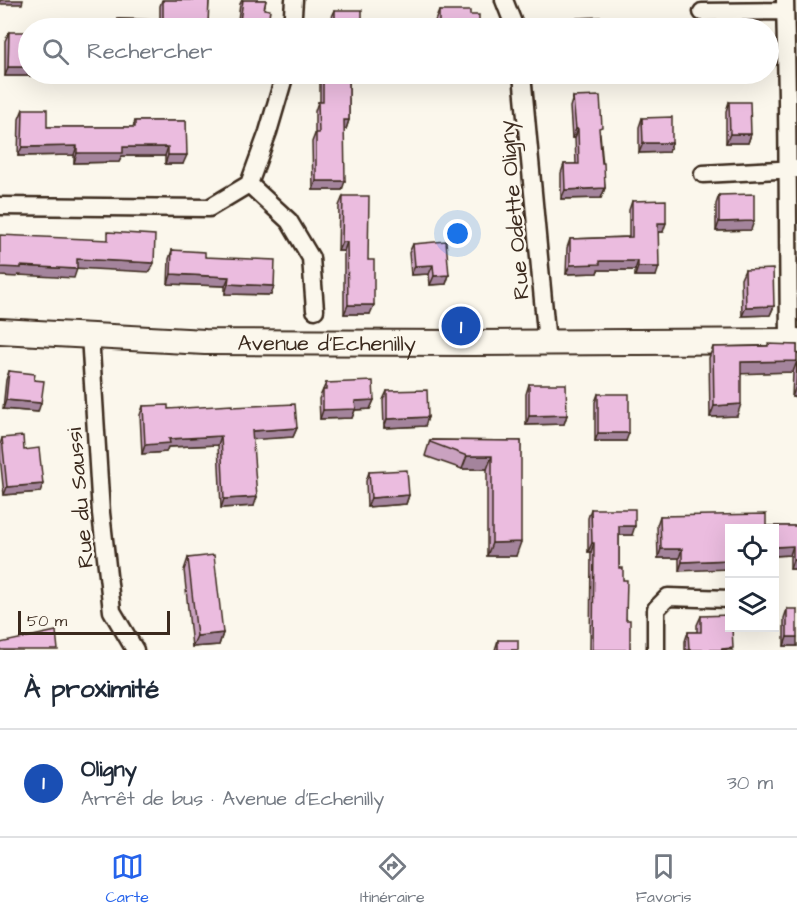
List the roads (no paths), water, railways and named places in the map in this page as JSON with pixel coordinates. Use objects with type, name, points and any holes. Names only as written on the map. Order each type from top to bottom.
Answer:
[{"type":"street","points":[[293,18],[294,0]]},
{"type":"street","points":[[504,0],[511,18]]},
{"type":"street","points":[[702,12],[785,5],[792,170],[793,341]]},
{"type":"street","points":[[0,207],[209,208],[249,184],[282,84]]},
{"type":"street","name":"Rue Odette Oligny","points":[[523,84],[547,343]]},
{"type":"street","points":[[703,174],[792,170]]},
{"type":"street","points":[[249,184],[289,221],[310,258],[315,310]]},
{"type":"street","name":"Avenue d'Echenilly","points":[[0,331],[205,342],[793,341]]},
{"type":"street","name":"Rue du Saussi","points":[[90,335],[101,513],[112,611],[135,650]]},
{"type":"street","points":[[656,650],[656,609],[668,597],[725,599]]},
{"type":"place","name":"Oligny","points":[[461,326]]}]
